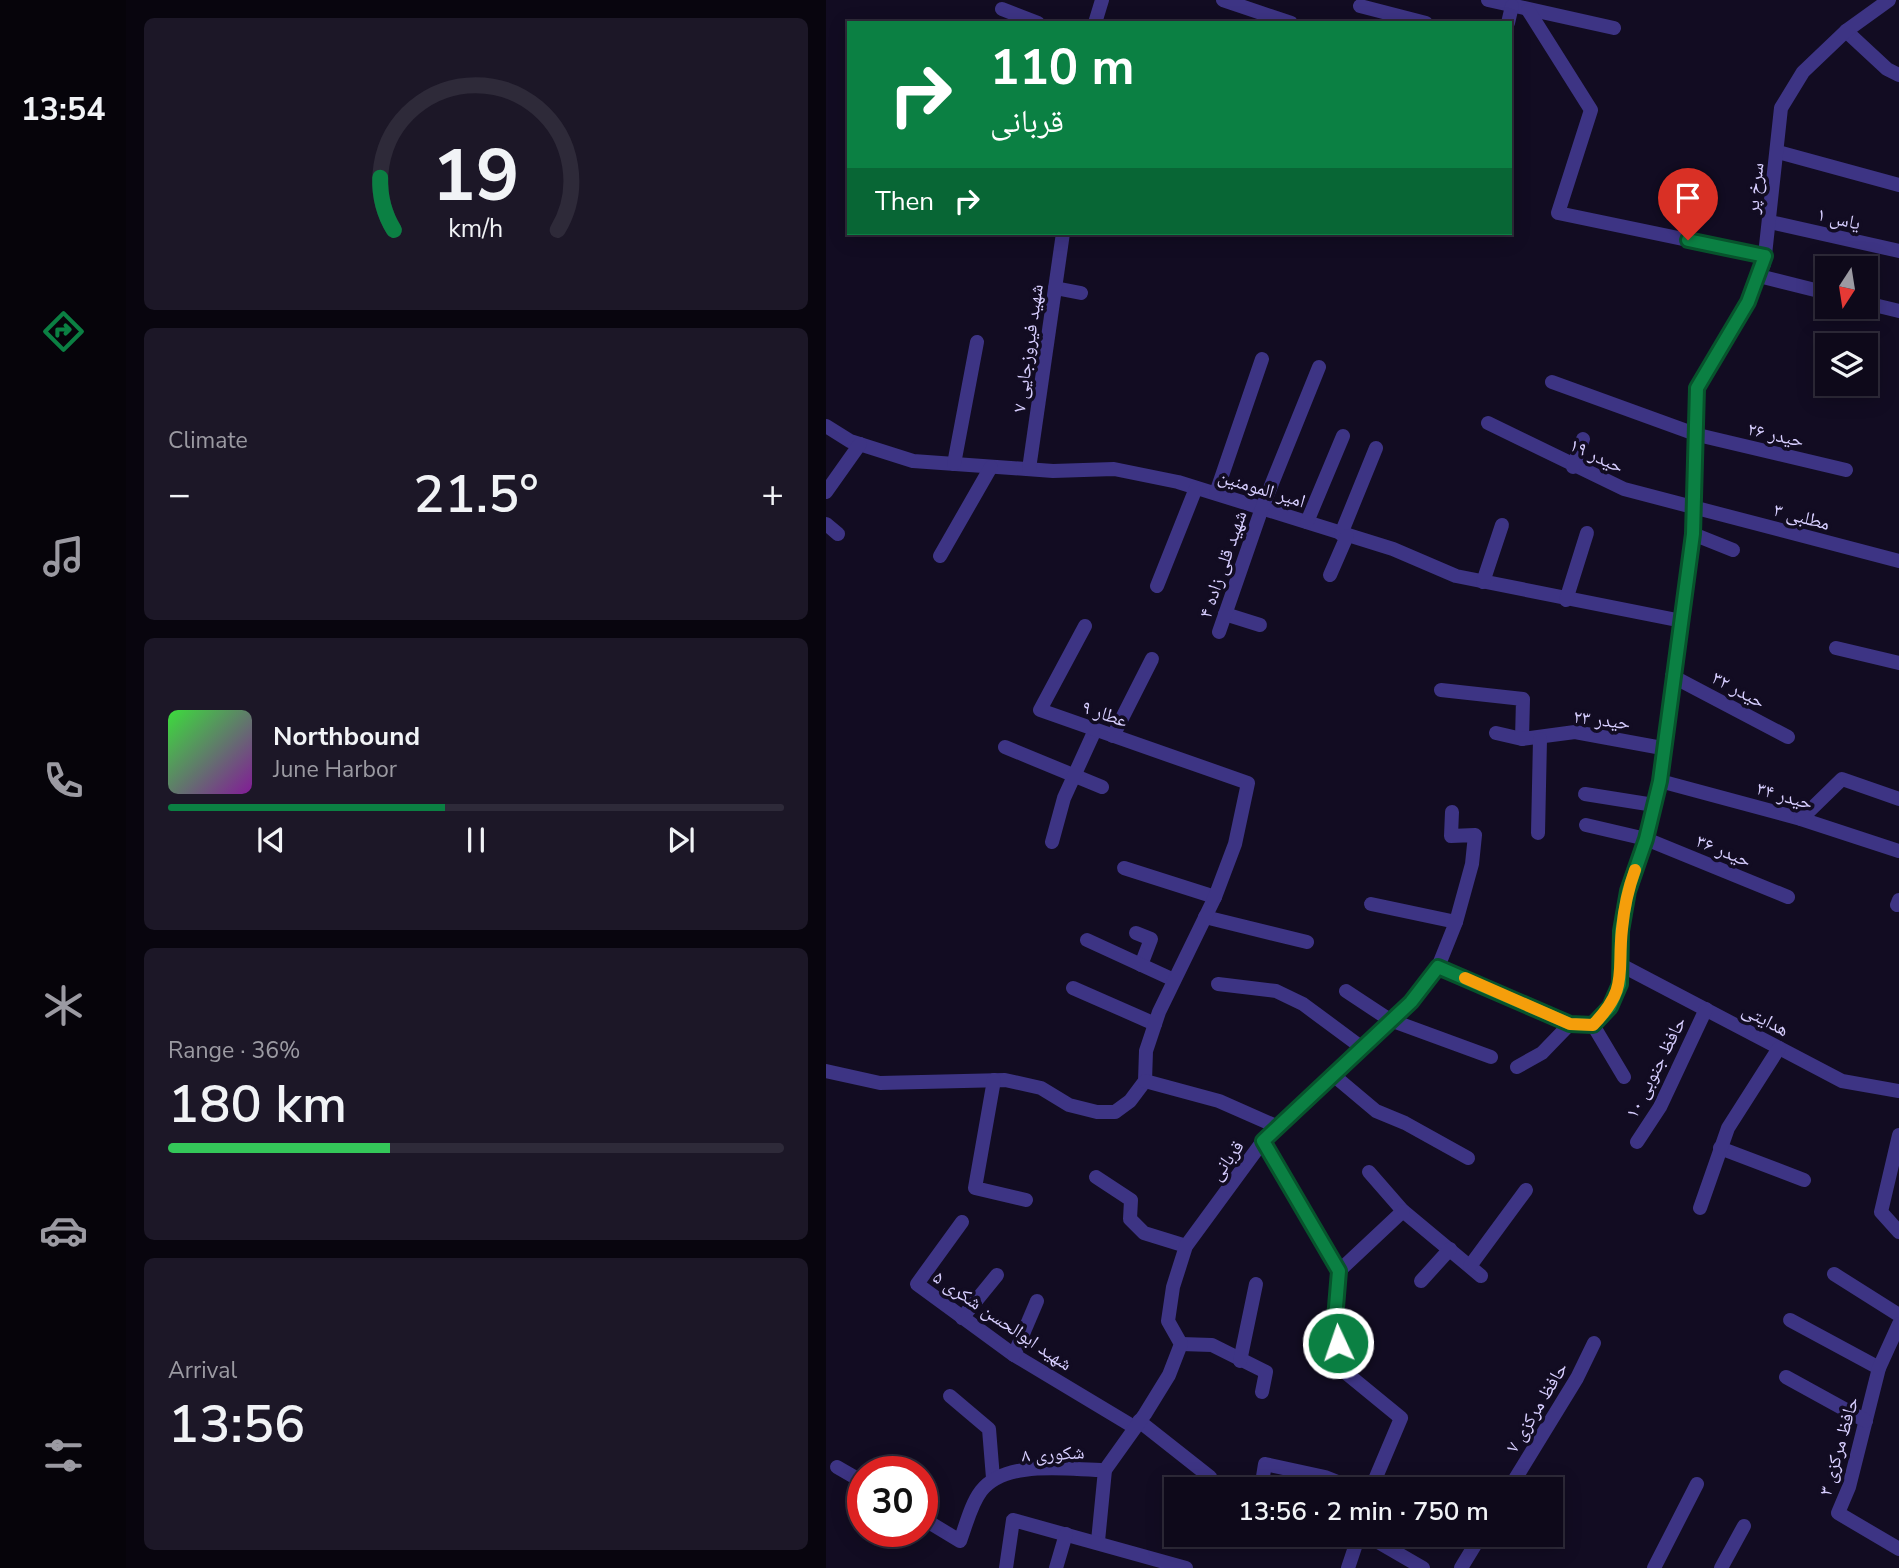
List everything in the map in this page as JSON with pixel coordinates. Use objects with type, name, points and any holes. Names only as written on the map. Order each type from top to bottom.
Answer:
[{"type":"street","points":[[1096,21],[1102,0]]},
{"type":"street","points":[[1223,0],[1285,21]]},
{"type":"street","points":[[1488,0],[1614,28]]},
{"type":"street","name":"سرخ پر","points":[[1593,1025],[1610,1007],[1620,984],[1621,931],[1628,891],[1646,839],[1660,781],[1662,748],[1693,534],[1698,435],[1697,388],[1748,302],[1765,256],[1781,108],[1803,72],[1846,31],[1889,0]]},
{"type":"street","points":[[1360,6],[1418,21]]},
{"type":"street","points":[[1508,21],[1512,6]]},
{"type":"street","points":[[1002,9],[1033,21]]},
{"type":"street","points":[[1528,10],[1591,110],[1558,213],[1765,256]]},
{"type":"street","points":[[1846,31],[1887,69],[1899,75]]},
{"type":"street","points":[[1778,152],[1899,185]]},
{"type":"street","name":"یاس ۱","points":[[1770,222],[1899,251]]},
{"type":"street","name":"شهید فیروزجایی ۷","points":[[1029,469],[1063,235]]},
{"type":"street","points":[[1759,276],[1815,290]]},
{"type":"street","points":[[1055,288],[1081,293]]},
{"type":"street","points":[[1878,306],[1899,311]]},
{"type":"street","points":[[954,464],[977,342]]},
{"type":"street","points":[[1216,494],[1262,359]]},
{"type":"street","name":"شهید قلی زاده ۴","points":[[1219,632],[1262,508],[1319,367]]},
{"type":"street","name":"حیدر ۲۶","points":[[1552,382],[1698,435],[1846,470]]},
{"type":"street","name":"حیدر ۱۹","points":[[1488,423],[1573,467],[1624,489],[1695,507]]},
{"type":"street","name":"امیر المومنین","points":[[826,426],[860,444],[913,461],[1029,469],[1114,469],[1196,488],[1307,522],[1393,549],[1456,576],[1682,621]]},
{"type":"street","points":[[1307,522],[1343,436]]},
{"type":"street","points":[[1573,467],[1583,439]]},
{"type":"street","points":[[826,492],[860,444]]},
{"type":"street","points":[[1330,575],[1376,448]]},
{"type":"street","points":[[940,556],[991,467]]},
{"type":"street","points":[[1157,586],[1196,488]]},
{"type":"street","name":"مطلبی ۳","points":[[1695,507],[1899,561]]},
{"type":"street","points":[[1483,582],[1502,525]]},
{"type":"street","points":[[1566,600],[1587,533]]},
{"type":"street","points":[[1693,534],[1733,550]]},
{"type":"street","points":[[1225,614],[1259,625]]},
{"type":"street","name":"عطار ۹","points":[[1085,626],[1040,710],[1248,783],[1236,844],[1214,897]]},
{"type":"street","points":[[1836,649],[1899,663]]},
{"type":"street","points":[[1113,736],[1152,659]]},
{"type":"street","name":"حیدر ۳۲","points":[[1672,676],[1788,737]]},
{"type":"street","points":[[1441,690],[1523,699],[1522,739]]},
{"type":"street","points":[[1052,842],[1065,797],[1095,730]]},
{"type":"street","name":"حیدر ۲۳","points":[[1496,733],[1522,739],[1575,732],[1662,748]]},
{"type":"street","points":[[1538,833],[1540,738]]},
{"type":"street","points":[[1005,747],[1102,787]]},
{"type":"street","points":[[1801,819],[1842,779],[1899,799]]},
{"type":"street","name":"حیدر ۳۴","points":[[1660,781],[1801,819],[1899,850]]},
{"type":"street","points":[[1585,794],[1654,805]]},
{"type":"street","name":"قربانی","points":[[1181,1344],[1168,1321],[1173,1287],[1186,1246],[1263,1141],[1411,1002],[1438,967],[1456,922],[1472,864],[1475,835],[1451,836],[1452,812]]},
{"type":"street","name":"حیدر ۳۶","points":[[1587,825],[1646,839],[1788,897]]},
{"type":"street","points":[[826,1071],[880,1083],[994,1080],[1041,1088],[1069,1105],[1097,1112],[1115,1112],[1130,1101],[1145,1081],[1146,1051],[1155,1024],[1214,897],[1124,868]]},
{"type":"street","points":[[1371,904],[1456,922]]},
{"type":"street","points":[[1205,917],[1307,942]]},
{"type":"street","points":[[1136,933],[1151,939],[1141,965]]},
{"type":"street","points":[[1087,940],[1174,980]]},
{"type":"street","name":"هدایتی","points":[[1621,965],[1842,1081],[1899,1091]]},
{"type":"street","points":[[1438,967],[1570,1024],[1593,1025],[1624,1077]]},
{"type":"street","points":[[1218,984],[1276,991],[1303,1004],[1361,1047]]},
{"type":"street","points":[[1073,989],[1155,1024]]},
{"type":"street","points":[[1346,990],[1390,1020],[1491,1057]]},
{"type":"street","name":"حافظ جنوبی ۱۰","points":[[1637,1142],[1660,1107],[1706,1009]]},
{"type":"street","points":[[1517,1067],[1542,1054],[1570,1024]]},
{"type":"street","points":[[1700,1208],[1728,1128],[1779,1048]]},
{"type":"street","points":[[1332,1074],[1376,1111],[1405,1123],[1468,1158]]},
{"type":"street","points":[[994,1080],[975,1188],[1026,1200]]},
{"type":"street","points":[[1145,1081],[1219,1101],[1278,1126]]},
{"type":"street","points":[[1899,1135],[1881,1212],[1899,1233]]},
{"type":"street","points":[[1263,1141],[1339,1271],[1335,1319],[1340,1368],[1401,1418],[1376,1477]]},
{"type":"street","points":[[1720,1148],[1804,1180]]},
{"type":"street","points":[[1369,1172],[1403,1211],[1475,1271],[1526,1190]]},
{"type":"street","points":[[1096,1177],[1131,1200],[1130,1219],[1144,1233],[1186,1246]]},
{"type":"street","points":[[1339,1271],[1403,1211]]},
{"type":"street","name":"شهید ابوالحسن شکری ۵","points":[[962,1222],[917,1284],[1014,1355],[1137,1424],[1210,1477]]},
{"type":"street","points":[[1421,1281],[1450,1249]]},
{"type":"street","points":[[1834,1274],[1899,1315]]},
{"type":"street","points":[[962,1318],[998,1275]]},
{"type":"street","points":[[1240,1361],[1256,1284]]},
{"type":"street","points":[[1014,1355],[1037,1301]]},
{"type":"street","points":[[1790,1320],[1879,1368]]},
{"type":"street","name":"حافظ مرکزی ۳","points":[[1899,1324],[1879,1368],[1849,1487],[1838,1513],[1899,1549]]},
{"type":"street","name":"حافظ مرکزی ۷","points":[[1516,1477],[1577,1378],[1594,1343]]},
{"type":"street","points":[[1098,1541],[1104,1470],[1169,1375],[1181,1344],[1212,1345],[1266,1372],[1262,1392]]},
{"type":"street","points":[[1786,1377],[1866,1421]]},
{"type":"street","points":[[938,1528],[960,1541],[979,1493],[993,1478],[989,1429],[950,1396]]},
{"type":"street","points":[[1263,1477],[1265,1464],[1325,1477]]},
{"type":"street","points":[[837,1467],[847,1473]]},
{"type":"street","name":"شکوری ۸","points":[[993,1478],[1031,1470],[1104,1470]]},
{"type":"street","points":[[1654,1568],[1697,1484]]},
{"type":"street","points":[[1006,1568],[1013,1520],[1098,1541],[1186,1568]]},
{"type":"street","points":[[1721,1568],[1744,1526]]},
{"type":"street","points":[[1056,1568],[1066,1534]]},
{"type":"street","points":[[1348,1568],[1355,1547]]},
{"type":"street","points":[[1387,1547],[1423,1568]]},
{"type":"street","points":[[1461,1568],[1474,1547]]},
{"type":"slow traffic","points":[[1465,978],[1570,1024],[1593,1025],[1610,1007],[1620,984],[1621,931],[1628,891],[1635,870]]},
{"type":"route","points":[[1338,1343],[1335,1319],[1339,1271],[1263,1141],[1411,1002],[1438,967],[1570,1024],[1593,1025],[1610,1007],[1620,984],[1621,931],[1628,891],[1646,839],[1660,781],[1662,748],[1682,621],[1695,507],[1697,388],[1748,302],[1765,256],[1688,240]]}]
